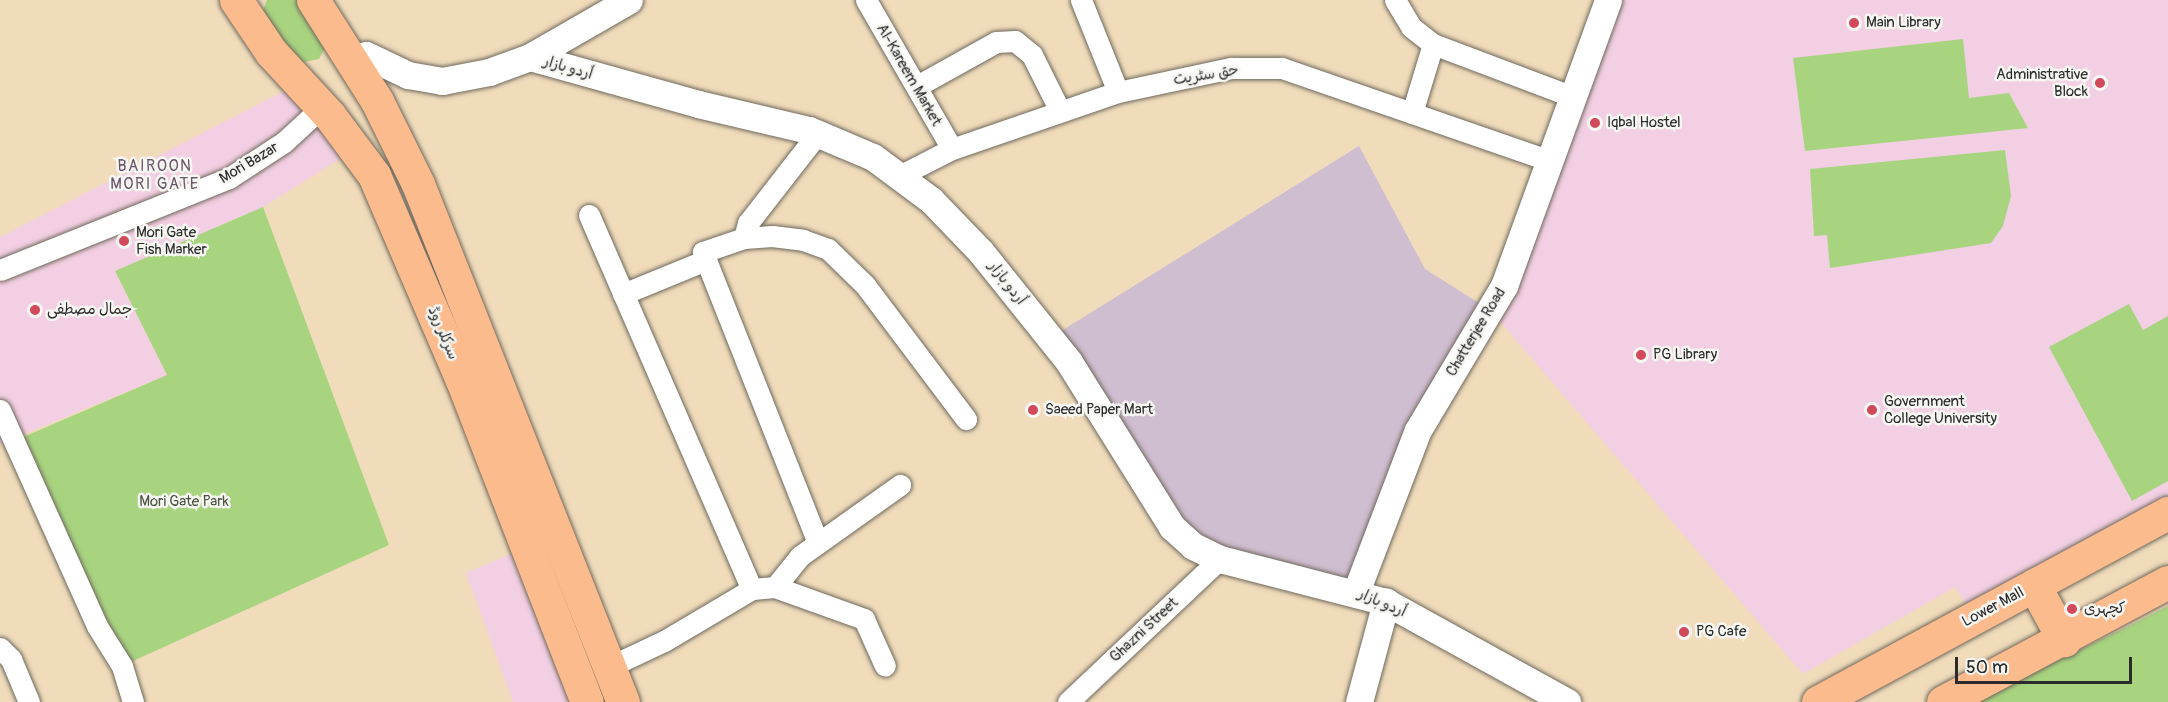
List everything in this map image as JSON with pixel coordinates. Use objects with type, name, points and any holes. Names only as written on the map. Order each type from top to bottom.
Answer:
[{"type":"main road","name":"سرکلر روڈ","points":[[313,0],[351,58],[418,184],[623,702]]},
{"type":"main road","name":"سرکلر روڈ","points":[[242,4],[278,62],[314,99],[374,175],[393,214],[462,380],[587,702]]},
{"type":"main road","points":[[314,99],[337,78],[351,58]]},
{"type":"main road","name":"Lower Mall","points":[[1818,702],[2168,513]]},
{"type":"main road","points":[[1943,702],[2064,640],[2168,582]]},
{"type":"main road","points":[[2034,585],[2064,640]]},
{"type":"street","points":[[530,57],[628,0]]},
{"type":"street","name":"Al-Kareem Market","points":[[866,0],[952,149]]},
{"type":"street","points":[[1081,0],[1118,92]]},
{"type":"street","points":[[1395,0],[1411,27],[1433,44],[1573,97]]},
{"type":"street","name":"Chatterjee Road","points":[[1356,592],[1418,430],[1504,286],[1608,0]]},
{"type":"street","points":[[917,86],[996,42],[1015,41],[1032,56],[1060,111]]},
{"type":"street","points":[[1412,113],[1433,44]]},
{"type":"street","name":"اُردو بازار","points":[[351,58],[366,55],[408,75],[442,81],[489,72],[530,57],[818,134],[873,157],[932,200],[981,252],[1070,362],[1172,527],[1193,546],[1220,559],[1356,592],[1386,602],[1568,702]]},
{"type":"street","name":"حق سٹریت","points":[[899,176],[952,149],[1118,92],[1231,68],[1282,68],[1550,161]]},
{"type":"street","name":"Mori Bazar","points":[[0,270],[229,178],[265,157],[314,99]]},
{"type":"street","points":[[744,238],[748,224],[818,134]]},
{"type":"street","points":[[589,215],[752,589]]},
{"type":"street","points":[[818,543],[703,252],[744,238],[793,238],[828,249],[865,285],[966,419]]},
{"type":"street","points":[[623,294],[706,260]]},
{"type":"street","points":[[0,410],[97,627],[122,666],[133,702]]},
{"type":"street","points":[[775,587],[800,556],[900,484]]},
{"type":"street","name":"Ghazni Street","points":[[1068,702],[1220,559]]},
{"type":"street","points":[[609,667],[664,641],[752,589],[775,587],[864,619],[885,666]]},
{"type":"street","points":[[1359,702],[1386,602]]},
{"type":"street","points":[[0,648],[11,659],[29,702]]},
{"type":"shaded area","name":"Government College University","points":[[1611,0],[2168,0],[2168,511],[1974,617],[1955,587],[1803,674],[1490,310]]},
{"type":"shaded area","points":[[294,86],[343,157],[263,207],[115,271],[167,375],[0,444],[0,237]]},
{"type":"shaded area","points":[[1359,146],[1425,269],[1490,310],[1356,592],[1193,546],[1050,338]]},
{"type":"shaded area","points":[[517,551],[575,702],[513,702],[466,573]]},
{"type":"green space","points":[[267,0],[302,0],[326,46],[319,59],[299,63],[262,13]]},
{"type":"green space","points":[[1963,39],[1969,98],[2009,93],[2028,128],[1805,151],[1793,58]]},
{"type":"green space","points":[[2005,150],[2011,196],[2003,226],[1991,243],[1830,268],[1827,235],[1814,236],[1810,169]]},
{"type":"green space","name":"Mori Gate Park","points":[[263,207],[389,545],[122,666],[14,441],[167,375],[115,271]]},
{"type":"green space","points":[[2129,304],[2143,330],[2168,316],[2168,481],[2132,501],[2049,347]]},
{"type":"green space","points":[[2168,606],[2168,702],[1971,702],[2133,624]]},
{"type":"place","name":"Main Library","points":[[1854,23]]},
{"type":"place","name":"Administrative Block","points":[[2100,83]]},
{"type":"place","name":"Iqbal Hostel","points":[[1595,123]]},
{"type":"place","name":"Mori Gate Fish Marker","points":[[124,241]]},
{"type":"place","name":"جمال مصطفی","points":[[35,310]]},
{"type":"place","name":"PG Library","points":[[1641,355]]},
{"type":"place","name":"Saeed Paper Mart","points":[[1033,410]]},
{"type":"place","name":"Government College University","points":[[1872,410]]},
{"type":"place","name":"کچہری","points":[[2072,609]]},
{"type":"place","name":"PG Cafe","points":[[1684,632]]},
{"type":"district","name":"BAIROON MORI GATE","points":[[155,175]]}]
